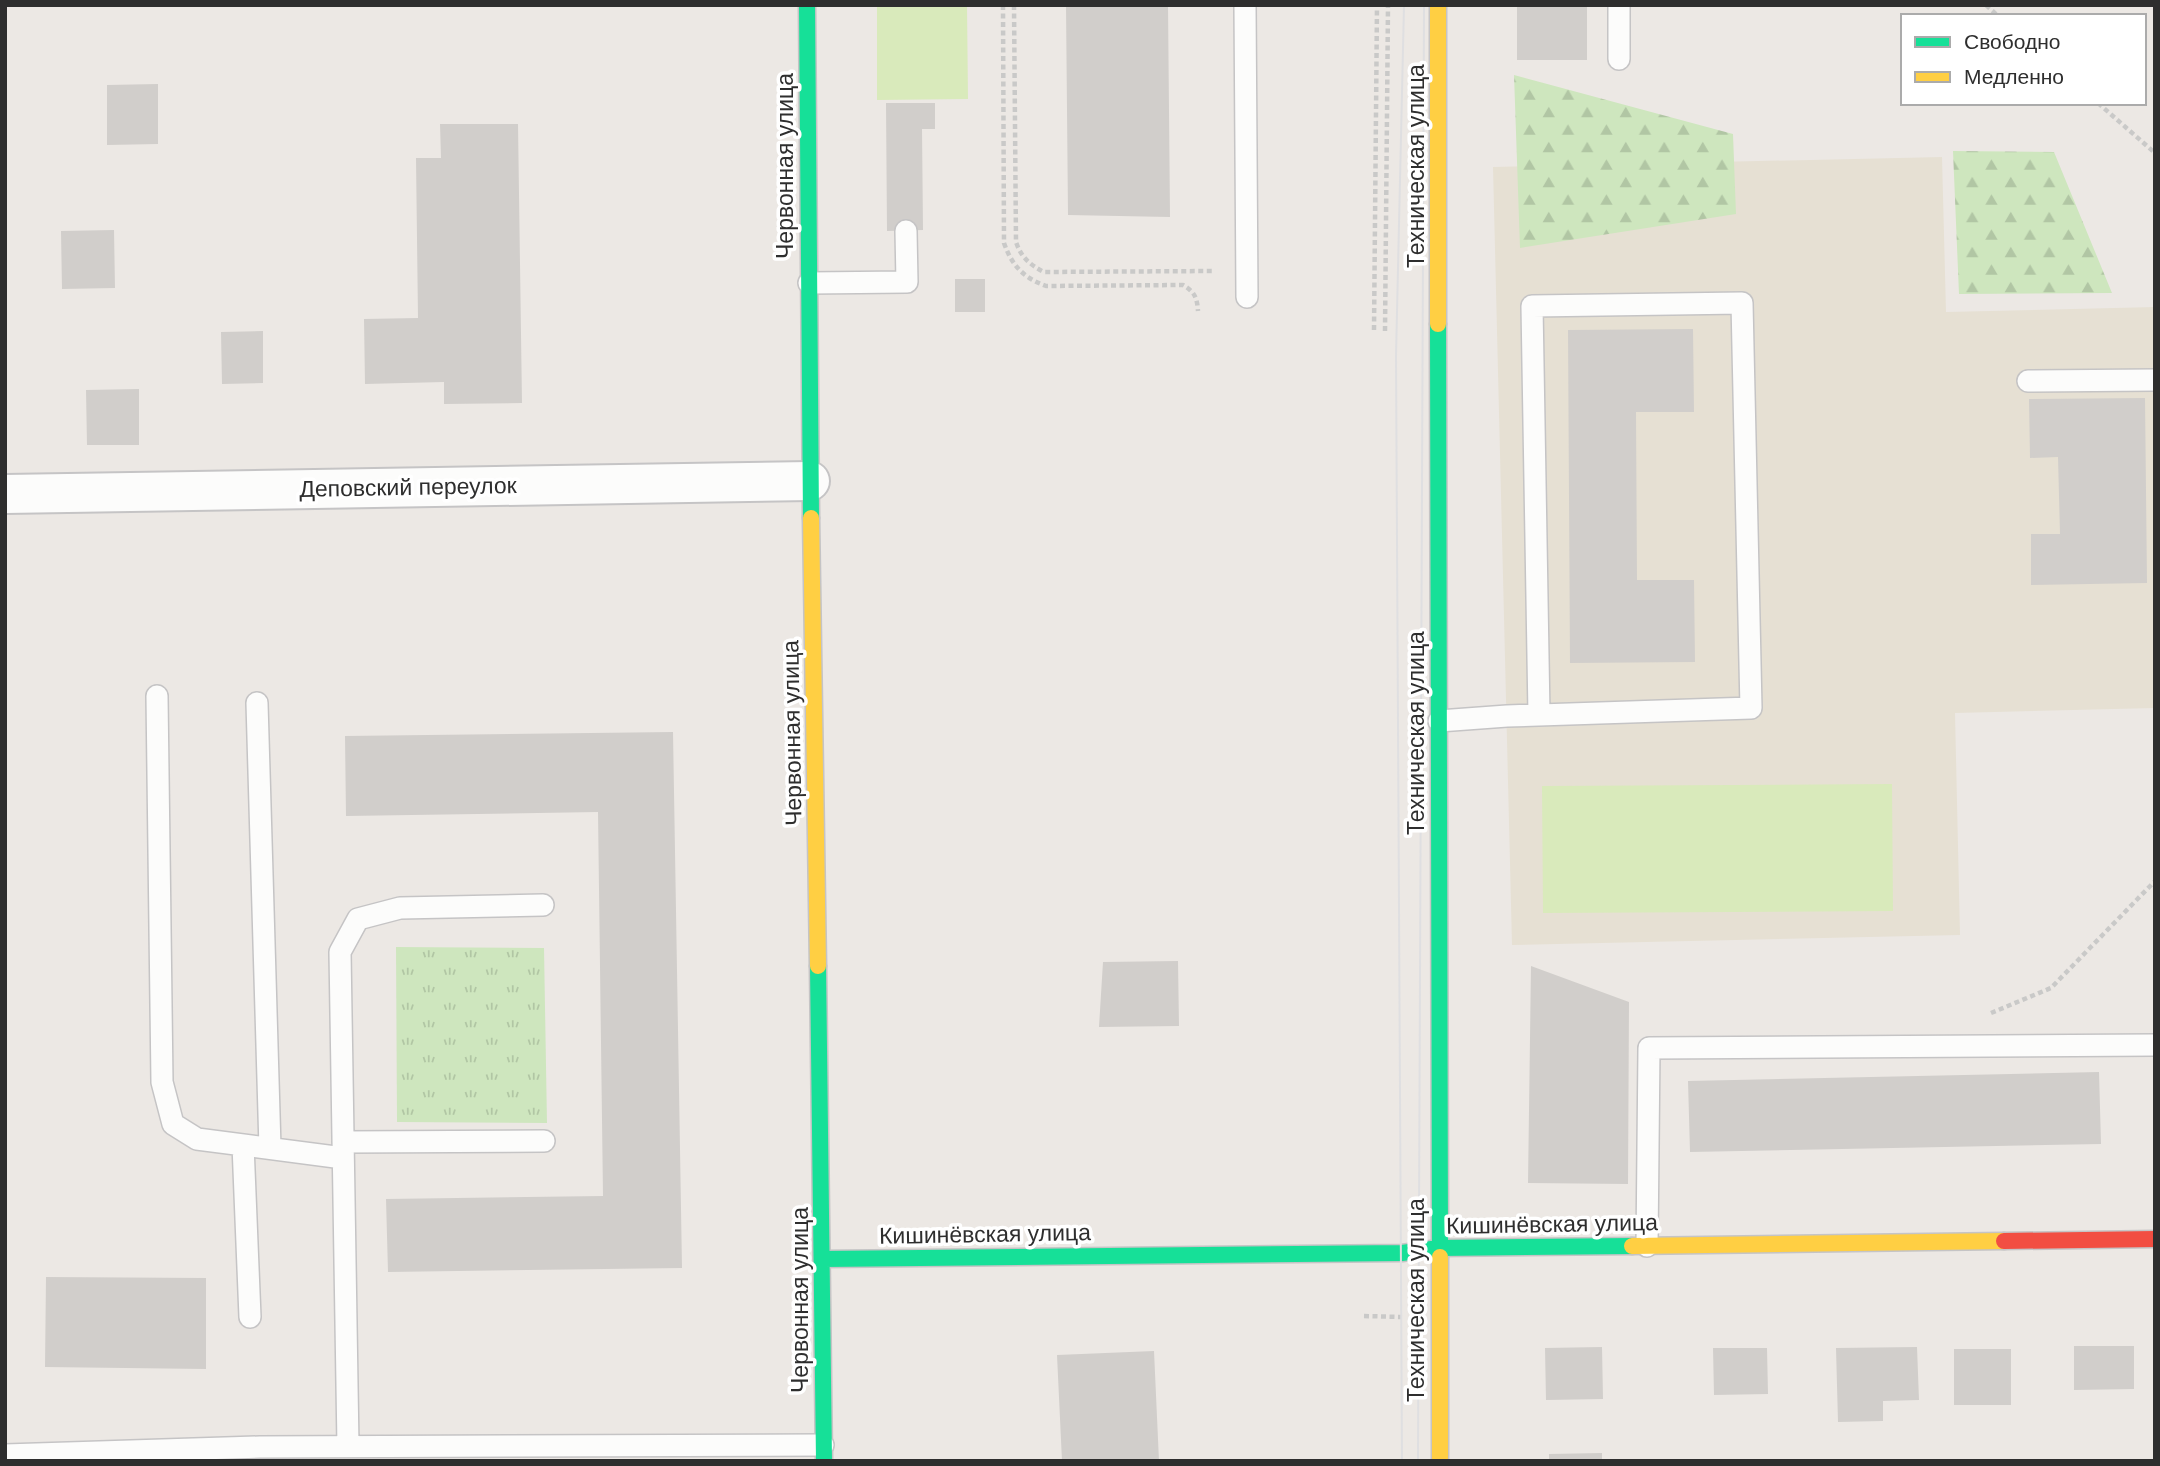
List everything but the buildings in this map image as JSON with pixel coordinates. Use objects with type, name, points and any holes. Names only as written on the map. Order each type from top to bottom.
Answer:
[{"type":"street","name":"Червонная улица","points":[[807,5],[810,481],[823,1259],[823,1453]]},
{"type":"street","name":"Техническая улица","points":[[1438,5],[1440,1461]]},
{"type":"street","name":"Деповский переулок","points":[[5,494],[810,481]]},
{"type":"street","name":"Кишинёвская улица","points":[[823,1259],[1402,1253],[1439,1248],[2155,1238]]},
{"type":"lane","points":[[1245,5],[1247,297]]},
{"type":"lane","points":[[1619,5],[1619,59]]},
{"type":"lane","points":[[809,283],[907,282],[906,231]]},
{"type":"lane","points":[[1439,720],[1751,708],[1742,303],[1532,306],[1539,715]]},
{"type":"lane","points":[[2028,381],[2155,380]]},
{"type":"lane","points":[[158,696],[162,1082],[173,1124],[197,1139],[270,1149],[343,1150],[544,1141]]},
{"type":"lane","points":[[257,703],[270,1149]]},
{"type":"lane","points":[[348,1446],[340,952],[358,919],[400,908],[543,905]]},
{"type":"lane","points":[[1647,1246],[1649,1048],[2155,1045]]},
{"type":"lane","points":[[243,1144],[250,1317]]},
{"type":"lane","points":[[5,1455],[261,1454],[348,1446],[823,1453]]},
{"type":"path","points":[[1003,5],[1004,243],[1014,265],[1033,281],[1046,286],[1183,285],[1193,290],[1198,311]]},
{"type":"path","points":[[1014,5],[1016,242],[1020,253],[1031,265],[1044,272],[1213,271]]},
{"type":"path","points":[[1374,330],[1377,5]]},
{"type":"path","points":[[1385,331],[1388,5]]},
{"type":"path","points":[[2100,105],[2155,153]]},
{"type":"path","points":[[1988,1014],[2051,988],[2155,881]]},
{"type":"shaded area","points":[[1942,157],[1946,312],[2155,307],[2155,708],[1955,713],[1960,935],[1512,945],[1493,167]]},
{"type":"green space","points":[[877,5],[967,5],[968,99],[877,100]]},
{"type":"green space","points":[[1514,75],[1733,134],[1736,214],[1520,248]]},
{"type":"green space","points":[[1953,151],[2054,152],[2112,293],[1959,294]]},
{"type":"green space","points":[[1892,784],[1893,911],[1543,913],[1542,786]]},
{"type":"green space","points":[[396,947],[544,948],[547,1123],[397,1122]]},
{"type":"tram line","points":[[1402,1461],[1396,356],[1404,5]]},
{"type":"tram line","points":[[1418,1461],[1424,5]]},
{"type":"traffic: fast","points":[[807,5],[811,518]]},
{"type":"traffic: fast","points":[[1438,324],[1440,1257]]},
{"type":"traffic: fast","points":[[818,966],[824,1461]]},
{"type":"traffic: fast","points":[[823,1259],[1402,1253],[1439,1248],[1632,1246]]},
{"type":"traffic: slow","points":[[1438,5],[1438,324]]},
{"type":"traffic: slow","points":[[811,518],[818,966]]},
{"type":"traffic: slow","points":[[1632,1246],[2004,1241]]},
{"type":"traffic: slow","points":[[1440,1257],[1440,1461]]},
{"type":"traffic: jam","points":[[2004,1241],[2155,1239]]}]
